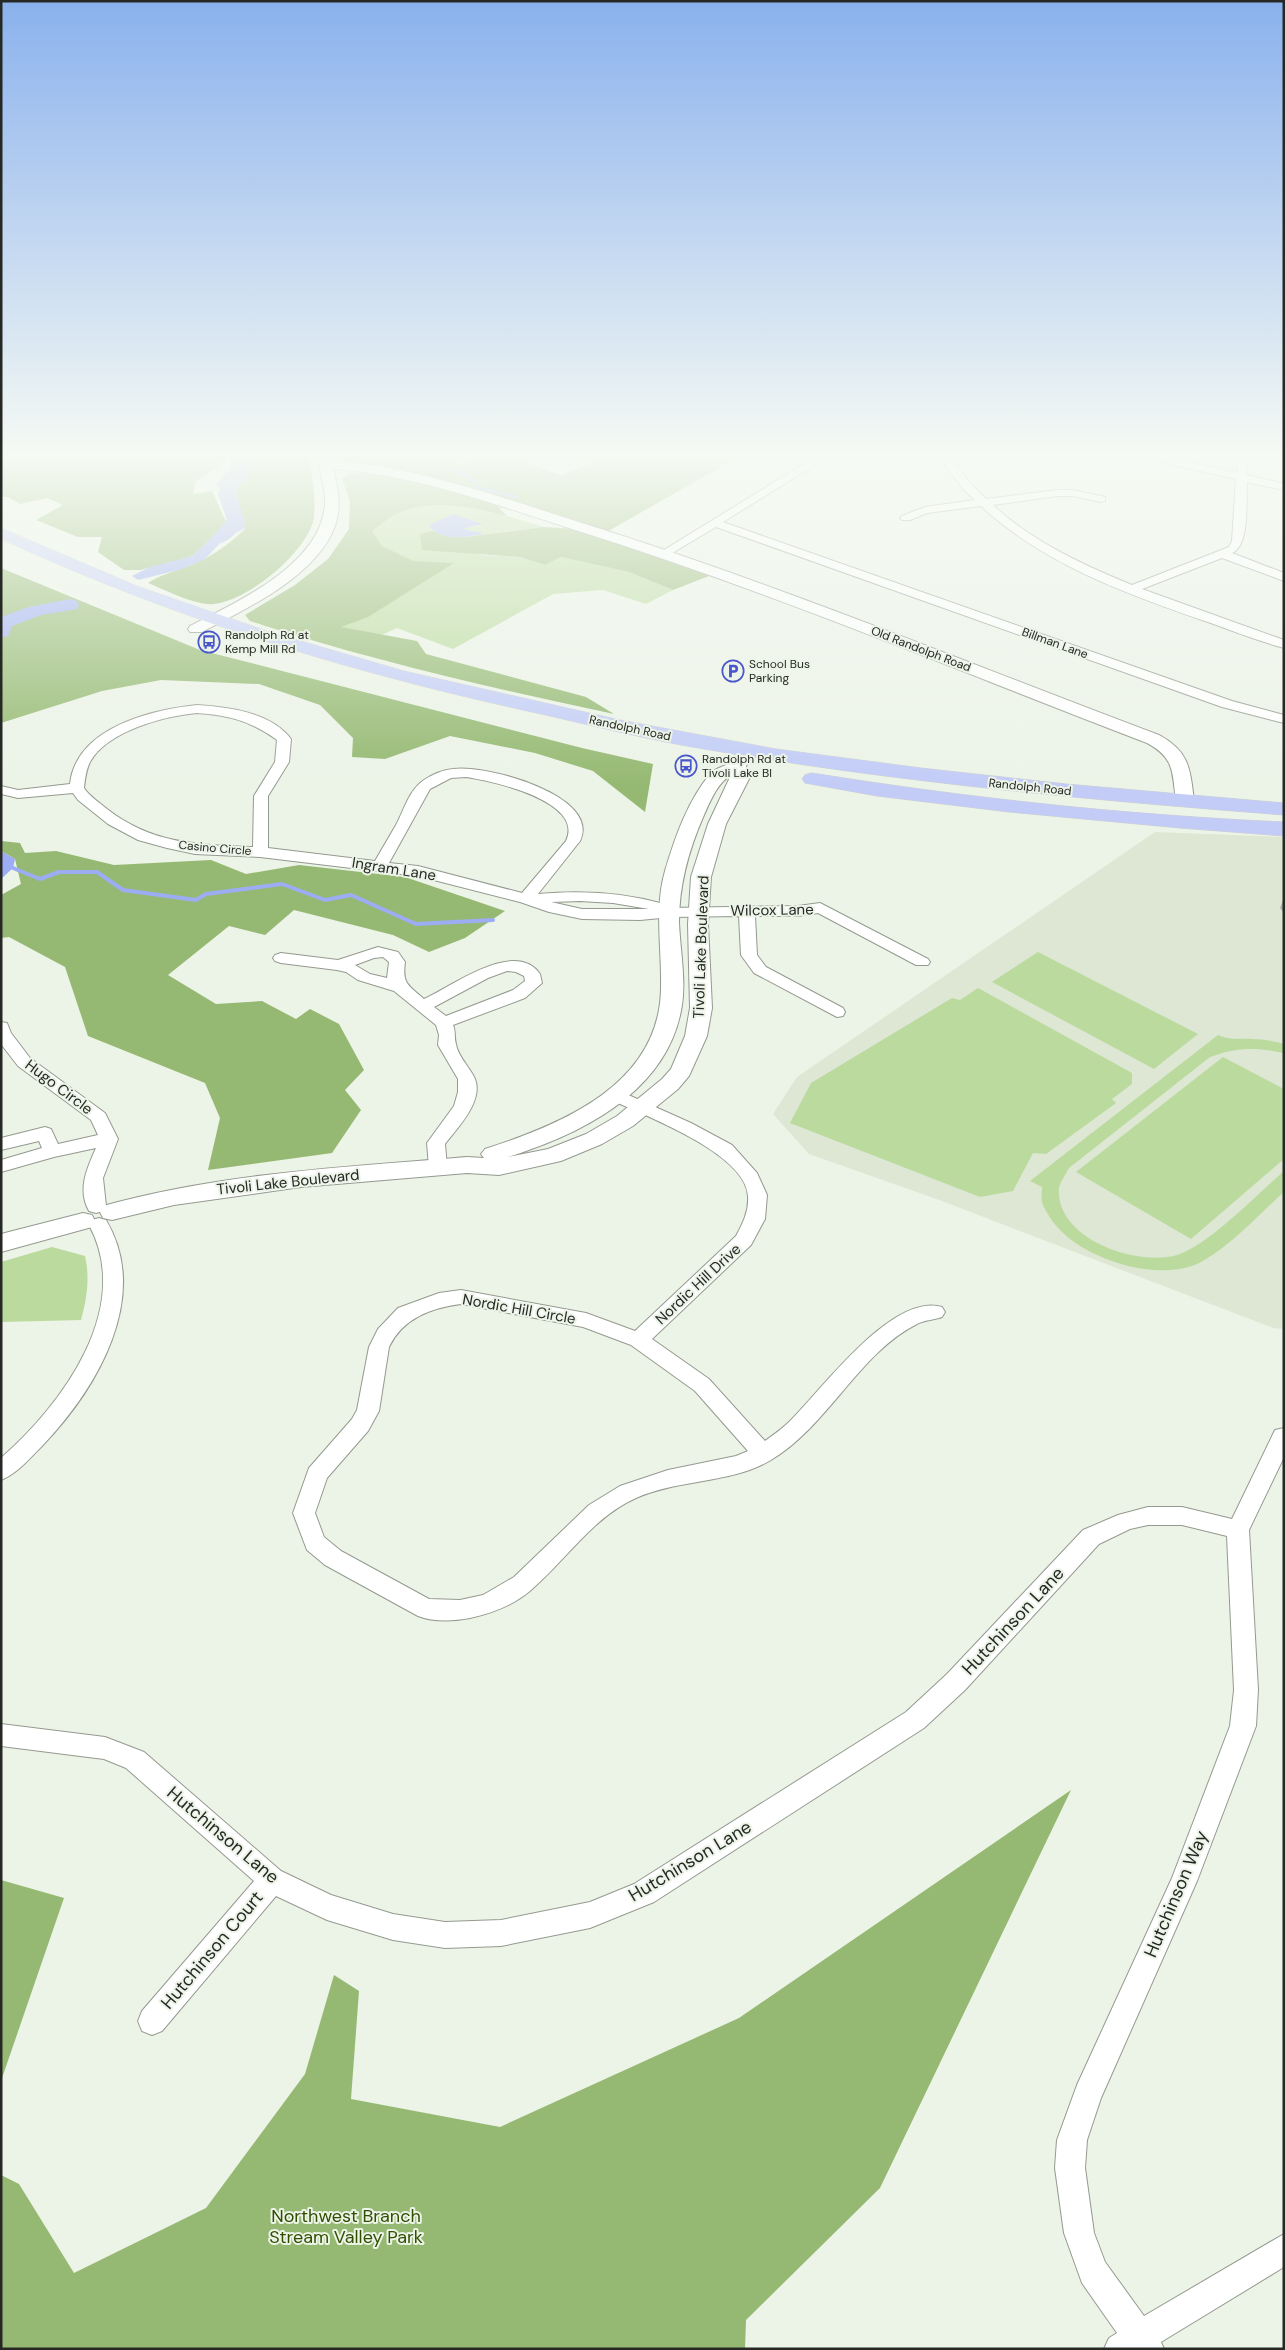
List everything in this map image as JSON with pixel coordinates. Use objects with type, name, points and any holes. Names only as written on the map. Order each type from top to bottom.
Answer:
[{"type":"main road","name":"Randolph Road","points":[[74,566],[214,619],[318,653],[420,681],[665,736],[742,758],[881,790],[1182,824],[1284,829]]},
{"type":"main road","name":"Randolph Road","points":[[44,571],[196,629],[315,667],[414,694],[616,742],[742,758],[847,765],[982,782],[1284,809]]},
{"type":"main road","points":[[1076,812],[1168,816],[1181,813],[1185,808],[1185,801]]},
{"type":"main road","points":[[1182,824],[1192,815],[1204,812],[1284,809]]},
{"type":"street","points":[[196,629],[281,580],[297,566]]},
{"type":"street","name":"Old Randolph Road","points":[[702,566],[1163,744],[1177,756],[1185,801]]},
{"type":"street","name":"Billman Lane","points":[[836,566],[1203,695],[1284,719]]},
{"type":"street","points":[[1085,566],[1132,589],[1195,614],[1284,644]]},
{"type":"street","points":[[1132,589],[1193,566]]},
{"type":"street","points":[[1254,566],[1284,577]]},
{"type":"street","name":"Casino Circle","points":[[197,708],[225,712],[260,722],[274,729],[284,739],[282,762],[261,796],[260,852],[196,849],[143,837],[113,821],[83,797],[77,788],[80,768],[91,750],[114,734],[131,725],[166,713],[197,708]]},
{"type":"street","name":"Tivoli Lake Boulevard","points":[[1,1243],[97,1216],[174,1197],[215,1190],[301,1179],[467,1165],[499,1167],[553,1156],[594,1138],[642,1108],[681,1071],[696,1036],[701,1008],[698,911],[701,877],[717,824],[741,777],[742,758]]},
{"type":"street","name":"Tivoli Lake Boulevard","points":[[467,1165],[479,1158],[518,1147],[562,1130],[600,1108],[634,1080],[655,1054],[667,1028],[671,1004],[671,912],[674,875],[695,814],[720,774],[742,758]]},
{"type":"street","points":[[380,865],[408,815],[412,804],[425,786],[438,778],[454,773],[470,773],[494,777],[530,789],[563,807],[574,819],[577,833],[570,848],[557,859],[526,899]]},
{"type":"street","points":[[3,793],[42,792],[77,788]]},
{"type":"street","name":"Ingram Lane","points":[[260,852],[418,871],[526,899],[555,909],[582,914],[640,915],[698,911]]},
{"type":"street","name":"Wilcox Lane","points":[[698,911],[798,911],[820,908],[922,962]]},
{"type":"street","points":[[747,911],[749,956],[760,970],[837,1012]]},
{"type":"street","points":[[338,965],[347,964],[364,954],[374,952],[391,955],[398,962],[394,977],[400,986],[444,1023],[448,1035],[447,1045],[467,1079],[467,1092],[463,1107],[436,1143],[438,1168]]},
{"type":"street","points":[[281,958],[338,965],[352,969],[364,977],[400,986]]},
{"type":"street","points":[[424,1005],[479,976],[504,968],[518,967],[532,974],[534,983],[519,994],[444,1023]]},
{"type":"street","name":"Hugo Circle","points":[[2,1032],[24,1062],[98,1117],[109,1139]]},
{"type":"street","name":"Nordic Hill Drive","points":[[614,1095],[685,1127],[726,1149],[750,1177],[758,1195],[755,1219],[744,1240],[638,1340]]},
{"type":"street","points":[[1,1144],[45,1133],[52,1151]]},
{"type":"street","points":[[1,1166],[52,1151],[109,1139]]},
{"type":"street","points":[[1,1471],[16,1460],[52,1422],[72,1395],[96,1353],[111,1308],[114,1275],[91,1188],[93,1172],[109,1139]]},
{"type":"street","name":"Nordic Hill Circle","points":[[763,1454],[702,1385],[638,1340],[586,1320],[462,1297],[439,1300],[405,1313],[385,1334],[379,1347],[368,1411],[360,1425],[317,1474],[304,1513],[315,1543],[333,1558],[426,1609],[460,1610],[488,1604],[522,1584],[597,1511],[628,1492],[668,1479],[740,1464],[763,1454],[796,1430],[882,1336],[912,1317],[935,1312]]},
{"type":"street","name":"Hutchinson Way","points":[[1136,2345],[1093,2272],[1079,2233],[1070,2168],[1072,2140],[1086,2095],[1184,1881],[1243,1726],[1246,1690],[1238,1530],[1283,1436]]},
{"type":"street","name":"Hutchinson Lane","points":[[1,1735],[106,1748],[135,1760],[272,1880],[327,1907],[393,1927],[445,1935],[501,1933],[590,1915],[644,1892],[914,1720],[956,1682],[1091,1537],[1126,1521],[1148,1516],[1182,1516],[1238,1530]]},
{"type":"street","name":"Hutchinson Court","points":[[152,2021],[272,1880]]},
{"type":"street","points":[[1136,2345],[1284,2249]]},
{"type":"shaded area","points":[[1155,832],[1284,837],[1284,1329],[1273,1328],[942,1201],[809,1154],[773,1114],[797,1077]]},
{"type":"green space","points":[[118,566],[159,566],[140,570],[124,570]]},
{"type":"green space","points":[[190,566],[282,566],[257,586],[227,601],[214,604],[198,603],[148,583],[161,576]]},
{"type":"green space","points":[[320,566],[450,566],[368,617],[341,627],[417,641],[426,654],[586,697],[614,714],[430,672],[340,648],[250,621],[245,615],[295,585]]},
{"type":"green space","points":[[328,566],[600,566],[629,572],[673,590],[646,604],[603,590],[553,594],[453,649],[397,628],[353,648],[265,626],[260,616]]},
{"type":"green space","points":[[600,566],[680,566],[709,576],[673,590],[629,572]]},
{"type":"green space","points":[[1,568],[200,650],[582,748],[653,764],[645,812],[593,771],[535,753],[450,736],[385,759],[352,757],[353,738],[320,705],[259,684],[161,680],[102,691],[1,723]]},
{"type":"green space","points":[[1,841],[20,843],[25,853],[56,851],[114,865],[211,860],[246,874],[299,865],[405,877],[505,911],[465,938],[429,952],[393,935],[294,910],[265,935],[229,926],[168,975],[216,1004],[262,1001],[296,1019],[310,1009],[339,1024],[364,1070],[345,1090],[361,1110],[332,1153],[208,1170],[220,1118],[205,1083],[88,1036],[65,967],[9,937],[1,938],[1,895],[21,884],[15,859],[1,851]]},
{"type":"green space","points":[[1038,952],[1198,1034],[1154,1069],[992,982]]},
{"type":"green space","points":[[978,988],[1132,1073],[1132,1084],[1112,1099],[1116,1103],[1046,1154],[1033,1153],[1013,1191],[980,1197],[790,1123],[811,1083],[952,998],[960,1000]]},
{"type":"green space","points":[[1218,1035],[1231,1039],[1260,1039],[1284,1044],[1284,1053],[1247,1049],[1229,1051],[1210,1057],[1069,1168],[1059,1188],[1061,1206],[1070,1222],[1084,1235],[1102,1245],[1121,1253],[1160,1258],[1177,1255],[1204,1241],[1284,1171],[1284,1192],[1221,1249],[1199,1263],[1181,1269],[1139,1268],[1117,1263],[1077,1244],[1061,1231],[1044,1208],[1042,1187],[1030,1181]]},
{"type":"green space","points":[[1223,1057],[1284,1089],[1284,1159],[1191,1239],[1076,1172]]},
{"type":"green space","points":[[52,1247],[85,1256],[87,1288],[81,1320],[1,1322],[1,1262]]},
{"type":"green space","name":"Northwest Branch Stream Valley Park","points":[[1071,1790],[880,2188],[746,2320],[745,2349],[1,2349],[1,2175],[19,2184],[74,2273],[206,2208],[305,2074],[334,1975],[359,1991],[351,2099],[500,2127],[739,2018]]},
{"type":"green space","points":[[1,1880],[64,1898],[1,2081]]},
{"type":"water","points":[[190,566],[138,580],[132,576],[150,567]]},
{"type":"water","points":[[1,851],[15,859],[13,868],[1,879]]},
{"type":"waterway","points":[[1,632],[3,623],[19,616],[44,609],[70,605]]},
{"type":"waterway","points":[[13,868],[40,879],[59,872],[97,872],[123,890],[196,900],[206,894],[282,884],[325,900],[351,895],[416,924],[493,920]]},
{"type":"place","name":"Randolph Rd at Kemp Mill Rd","points":[[209,642]]},
{"type":"place","name":"School Bus Parking","points":[[733,671]]},
{"type":"place","name":"Randolph Rd at Tivoli Lake Bl","points":[[686,766]]}]
